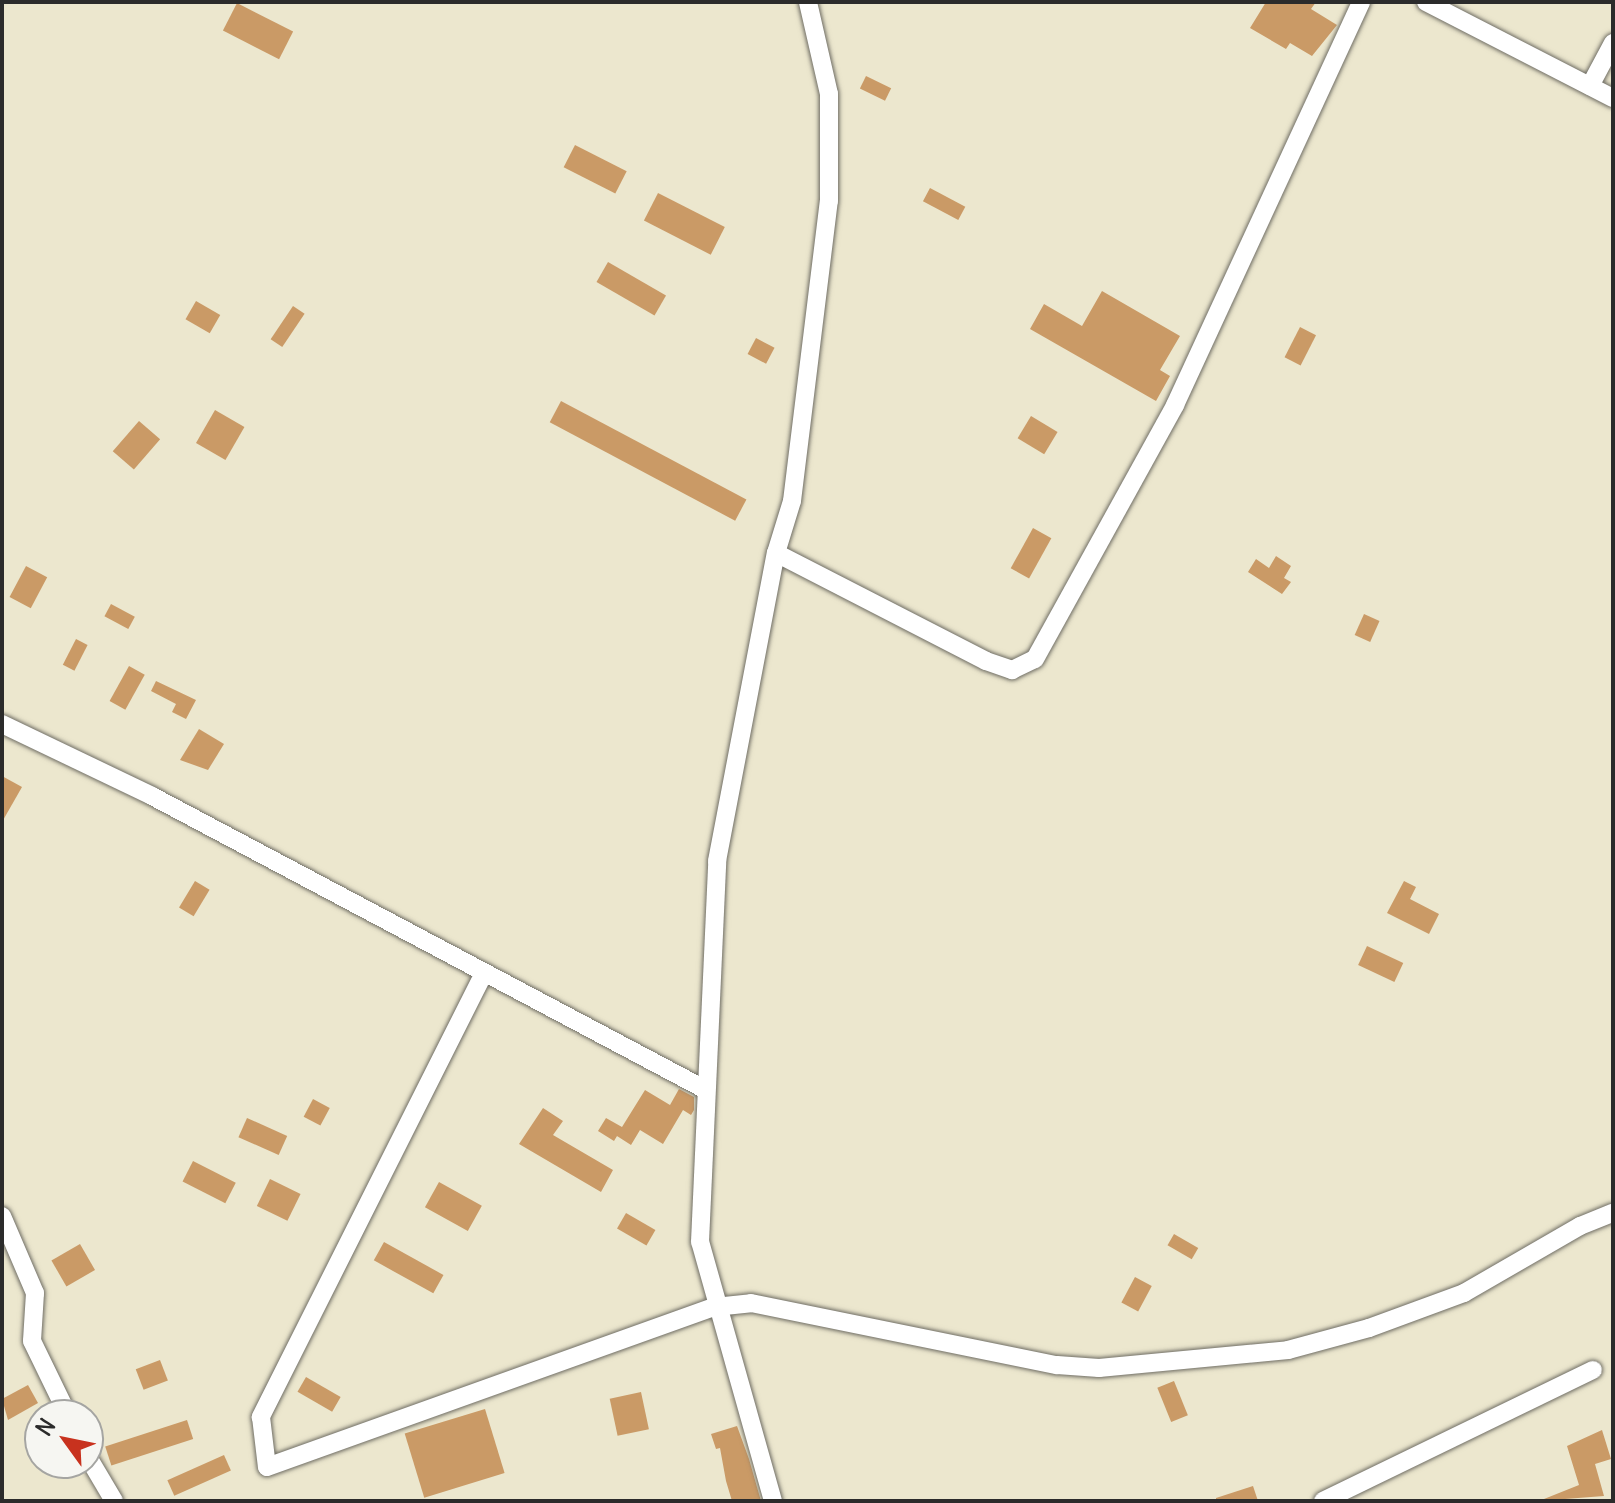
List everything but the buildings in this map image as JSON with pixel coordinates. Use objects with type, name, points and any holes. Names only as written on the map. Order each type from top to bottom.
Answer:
[{"type":"street","points":[[773,1501],[715,1307],[700,1242],[717,861],[776,553],[792,501],[829,201],[829,94],[808,2]]},
{"type":"street","points":[[776,553],[986,661],[1012,670],[1035,659],[1175,405],[1361,2]]},
{"type":"street","points":[[1426,2],[1613,98]]},
{"type":"street","points":[[1590,86],[1613,43]]},
{"type":"street","points":[[2,724],[152,796],[483,975],[706,1090]]},
{"type":"street","points":[[483,975],[261,1417],[267,1467],[715,1307],[751,1303],[1057,1365],[1099,1368],[1288,1350],[1369,1328],[1464,1293],[1580,1226],[1613,1213]]},
{"type":"street","points":[[2,1216],[35,1293],[32,1341],[60,1399]]},
{"type":"street","points":[[1323,1501],[1593,1370]]},
{"type":"street","points":[[101,1479],[114,1501]]}]
